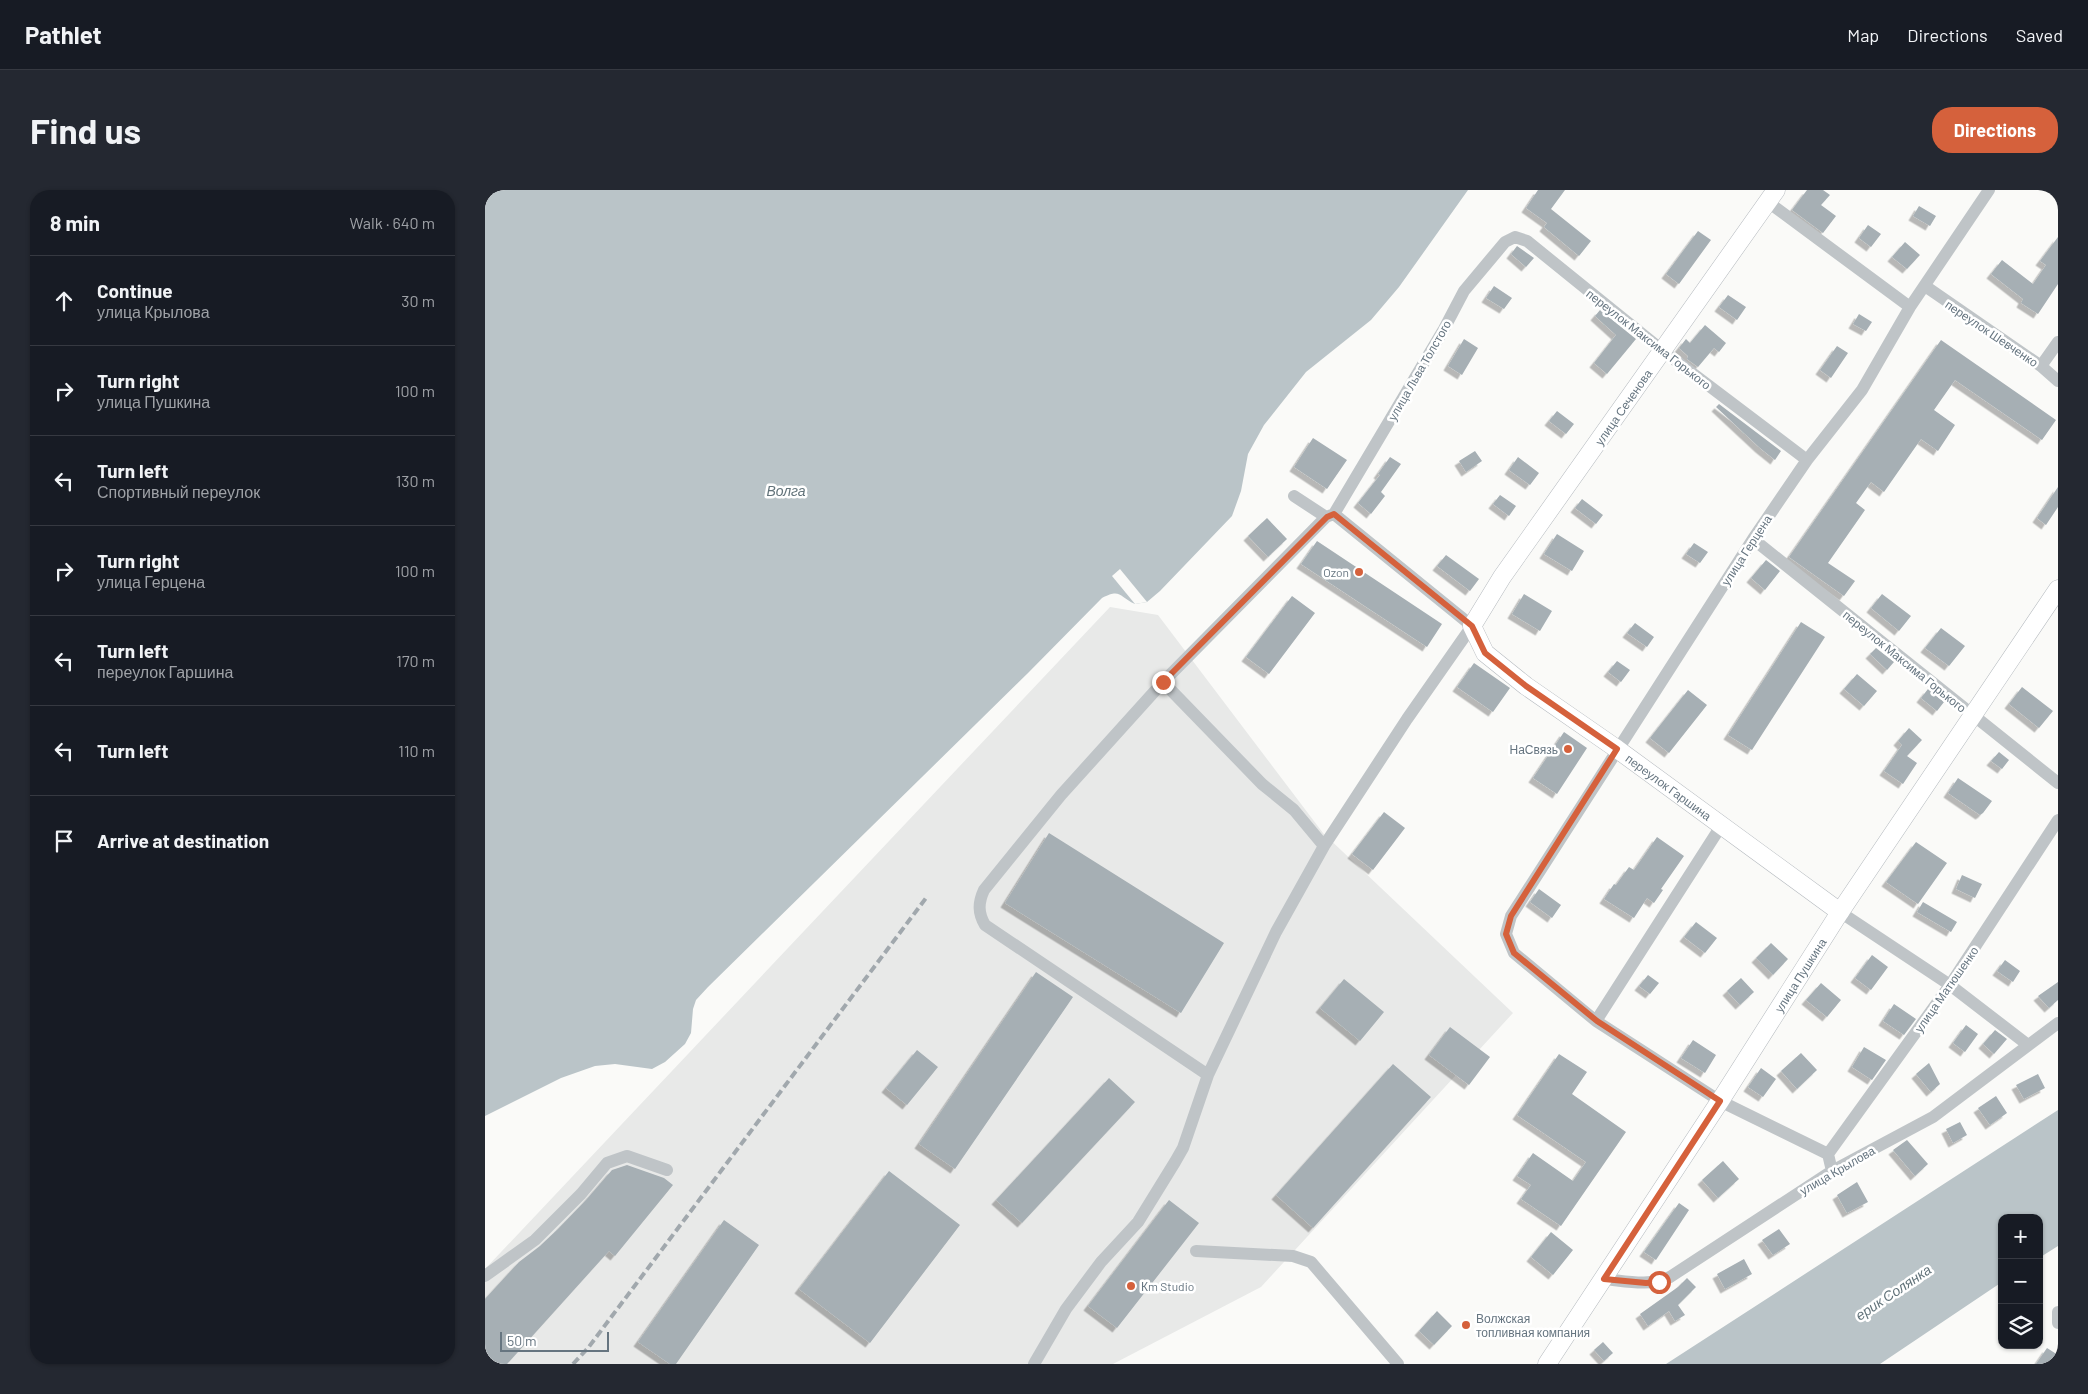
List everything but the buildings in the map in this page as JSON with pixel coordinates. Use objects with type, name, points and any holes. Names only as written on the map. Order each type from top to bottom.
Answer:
[{"type":"main road","name":"улица Сеченова","points":[[1472,626],[1502,577],[1663,351],[1771,194]]},
{"type":"main road","name":"улица Пушкина","points":[[1547,1364],[1720,1101],[1840,912],[2058,589]]},
{"type":"main road","name":"переулок Гаршина","points":[[1472,626],[1485,653],[1526,686],[1617,749],[1840,912]]},
{"type":"street","name":"улица Герцена","points":[[1597,1021],[1514,953],[1506,934],[1511,916],[1753,540],[1807,460],[1862,390],[1910,307],[1989,190]]},
{"type":"street","points":[[1771,194],[1910,307]]},
{"type":"street","name":"переулок Максима Горького","points":[[1515,237],[1527,241],[1663,351],[1807,460]]},
{"type":"street","name":"улица Льва Толстого","points":[[1208,1075],[985,925],[980,917],[980,898],[984,890],[1061,795],[1163,682],[1330,515],[1444,329],[1464,291],[1505,242],[1515,237]]},
{"type":"street","name":"переулок Шевченко","points":[[1925,286],[2041,366],[2058,380]]},
{"type":"street","points":[[2041,366],[2058,342]]},
{"type":"street","name":"переулок Гаршина","points":[[1294,496],[1330,515],[1472,626]]},
{"type":"street","name":"переулок Максима Горького","points":[[1753,540],[2058,782]]},
{"type":"street","points":[[1034,1364],[1066,1309],[1101,1262],[1138,1222],[1175,1162],[1183,1148],[1208,1075],[1276,932],[1324,846],[1407,719],[1472,626]]},
{"type":"street","points":[[1163,682],[1256,778],[1294,810],[1324,846]]},
{"type":"street","name":"улица Матюшенко","points":[[1828,1154],[1950,985],[2058,820]]},
{"type":"street","points":[[1721,826],[1597,1021],[1720,1101],[1828,1154],[1832,1171]]},
{"type":"street","points":[[1840,912],[1950,985],[2028,1045]]},
{"type":"street","name":"улица Крылова","points":[[1604,1279],[1646,1283],[1659,1282],[1832,1171],[1933,1117],[2058,1023]]},
{"type":"street","points":[[485,1276],[535,1240],[581,1194],[607,1163],[627,1156],[667,1170]]},
{"type":"street","points":[[1196,1250],[1293,1256],[1311,1262],[1398,1364]]},
{"type":"street","points":[[2058,1312],[2058,1323]]},
{"type":"shaded area","points":[[1110,607],[1158,615],[1323,833],[1513,1013],[1261,1287],[1113,1364],[485,1364],[485,1269]]},
{"type":"water","name":"Волга","points":[[485,190],[1468,190],[1399,287],[1371,320],[1306,372],[1264,425],[1248,454],[1241,491],[1232,516],[1160,591],[1147,602],[1135,604],[1117,594],[1102,598],[708,987],[696,1000],[693,1009],[691,1033],[685,1044],[665,1062],[652,1069],[615,1064],[595,1066],[561,1078],[485,1116]]},
{"type":"water","name":"ерик Солянка","points":[[2058,1110],[2058,1246],[2043,1255],[2043,1214],[1998,1214],[1998,1285],[1880,1364],[1666,1364]]},
{"type":"pier","points":[[1120,569],[1147,602],[1135,604],[1112,576]]},
{"type":"railway","points":[[573,1364],[588,1348],[926,898]]},
{"type":"place","name":"Ozon","points":[[1359,572]]},
{"type":"place","name":"НаСвязь","points":[[1568,749]]},
{"type":"place","name":"Кm Studio","points":[[1131,1286]]},
{"type":"place","name":"Волжская топливная компания","points":[[1466,1325]]},
{"type":"route","points":[[1163,682],[1327,517],[1334,514],[1472,626],[1485,653],[1526,686],[1617,749],[1511,916],[1506,934],[1514,953],[1597,1021],[1720,1101],[1604,1279],[1646,1283],[1659,1282]]}]
